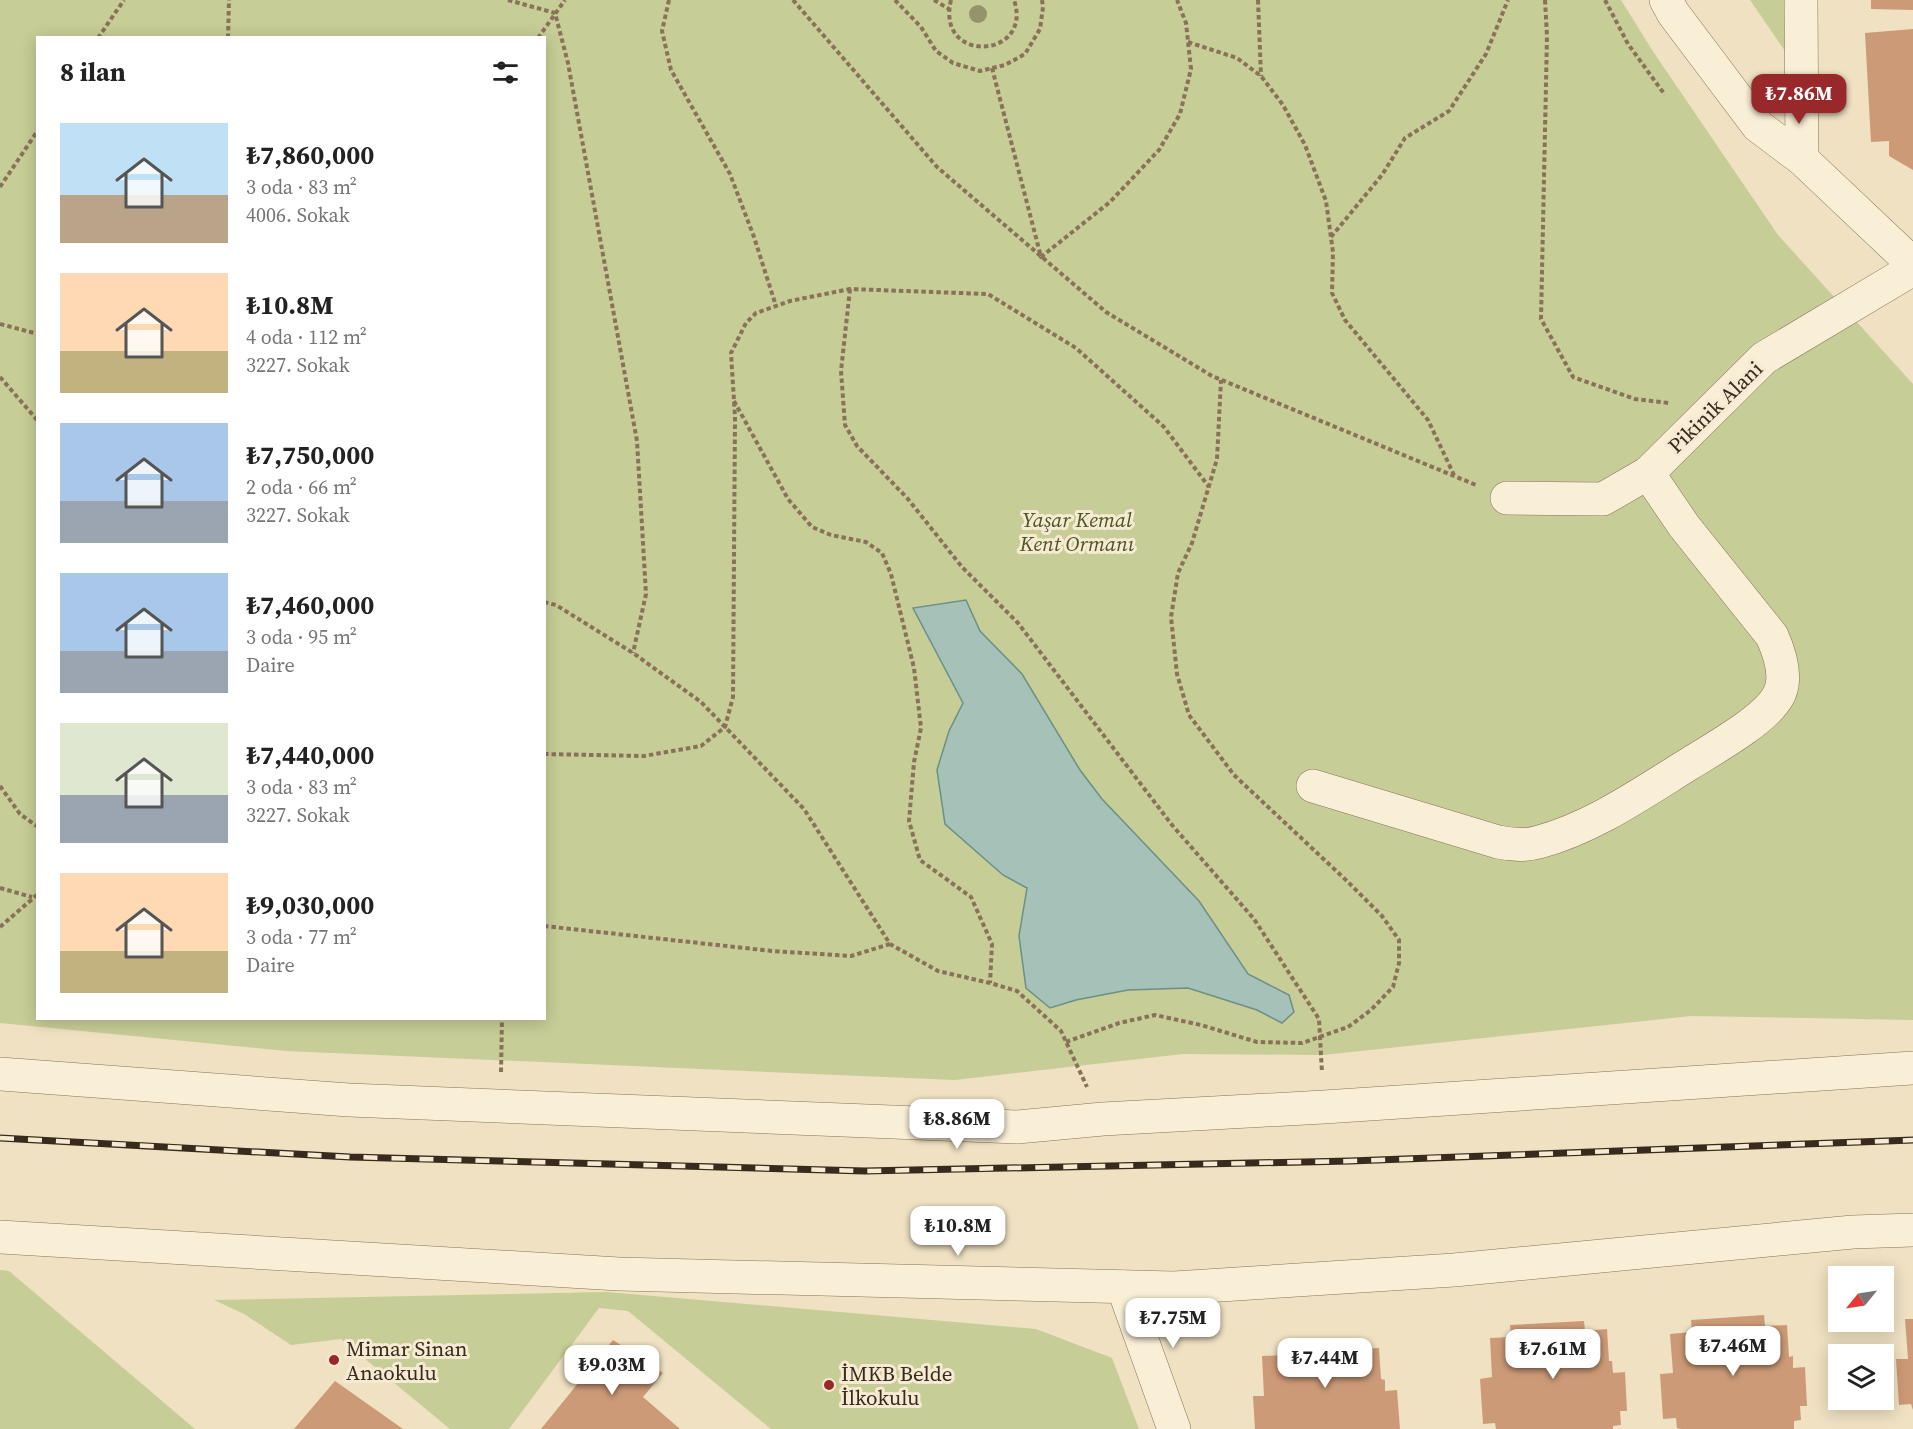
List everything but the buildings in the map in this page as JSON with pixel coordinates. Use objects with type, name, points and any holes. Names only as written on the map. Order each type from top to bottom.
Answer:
[{"type":"street","points":[[1666,0],[1673,13],[1758,126],[1802,159],[1913,264]]},
{"type":"street","points":[[1801,0],[1802,159]]},
{"type":"street","name":"Pikinik Alani","points":[[1507,498],[1603,499],[1648,473],[1764,358],[1913,269]]},
{"type":"street","points":[[1313,786],[1498,842],[1536,843],[1607,814],[1752,723],[1778,698],[1782,684],[1780,652],[1772,636],[1684,526],[1648,473]]},
{"type":"street","points":[[0,1074],[349,1100],[1017,1127],[1102,1119],[1324,1107],[1913,1068]]},
{"type":"street","points":[[0,1237],[619,1274],[1174,1288],[1454,1270],[1853,1233],[1913,1230]]},
{"type":"street","points":[[1123,1287],[1174,1429]]},
{"type":"path","points":[[99,36],[124,0]]},
{"type":"path","points":[[228,36],[229,0]]},
{"type":"path","points":[[508,0],[555,13]]},
{"type":"path","points":[[539,36],[565,0]]},
{"type":"path","points":[[669,0],[662,31],[671,70],[730,174],[754,237],[776,306]]},
{"type":"path","points":[[793,0],[937,167],[1106,312],[1212,376],[1507,498]]},
{"type":"path","points":[[895,0],[921,27],[936,51],[953,63],[980,72],[1005,65],[1025,54],[1040,29],[1042,0]]},
{"type":"path","points":[[934,0],[949,9]]},
{"type":"path","points":[[951,0],[950,21],[954,32],[971,46],[982,48],[1003,42],[1011,34],[1016,24],[1017,13],[1014,0]]},
{"type":"path","points":[[1041,257],[1110,202],[1159,150],[1180,114],[1191,69],[1186,23],[1177,0]]},
{"type":"path","points":[[1258,0],[1261,76]]},
{"type":"path","points":[[1331,238],[1382,175],[1405,138],[1449,111],[1486,54],[1508,0]]},
{"type":"path","points":[[1545,0],[1547,36],[1541,319],[1573,377],[1635,399],[1714,408]]},
{"type":"path","points":[[1605,0],[1628,44],[1665,95]]},
{"type":"path","points":[[555,13],[567,63],[636,441],[646,594],[633,653]]},
{"type":"path","points":[[1188,42],[1237,58],[1261,76],[1283,105],[1305,145],[1326,201],[1331,238],[1332,293],[1345,320],[1428,420],[1455,475]]},
{"type":"path","points":[[992,68],[1041,257]]},
{"type":"path","points":[[0,188],[36,133]]},
{"type":"path","points":[[850,289],[842,371],[845,425],[857,447],[908,499],[962,567],[1018,623],[1172,825],[1254,919],[1319,1019],[1324,1107]]},
{"type":"path","points":[[546,754],[644,756],[701,746],[725,727],[733,697],[734,400],[731,353],[746,323],[756,313],[790,301],[850,289],[988,294],[1076,348],[1164,427],[1209,487]]},
{"type":"path","points":[[0,324],[36,333]]},
{"type":"path","points":[[0,377],[36,419]]},
{"type":"path","points":[[1066,1042],[1119,1023],[1155,1015],[1201,1025],[1257,1042],[1302,1043],[1348,1027],[1371,1010],[1393,987],[1399,963],[1399,940],[1382,916],[1234,776],[1189,715],[1176,674],[1172,617],[1178,573],[1192,543],[1218,459],[1221,380]]},
{"type":"path","points":[[734,400],[788,499],[812,527],[831,535],[866,542],[882,553],[891,574],[914,668],[921,729],[914,762],[909,821],[920,860],[971,897],[992,944],[990,982]]},
{"type":"path","points":[[546,602],[556,605],[633,653],[701,702],[804,809],[890,944],[938,971],[990,982],[1017,991],[1061,1031],[1102,1119]]},
{"type":"path","points":[[0,786],[20,814],[36,826]]},
{"type":"path","points":[[0,888],[32,897]]},
{"type":"path","points":[[0,927],[36,895]]},
{"type":"path","points":[[546,926],[772,951],[851,956],[890,944]]},
{"type":"path","points":[[500,1106],[502,1020]]},
{"type":"green space","name":"Yaşar Kemal Kent Ormanı","points":[[0,0],[1621,0],[1654,53],[1778,235],[1913,384],[1913,1020],[1691,1016],[1323,1055],[1183,1054],[955,1080],[286,1051],[0,1023]]},
{"type":"green space","points":[[1750,0],[1785,0],[1785,51]]},
{"type":"green space","points":[[0,1270],[9,1271],[195,1429],[0,1429]]},
{"type":"green space","name":"İMKB Belde İlkokulu","points":[[607,1292],[1036,1329],[1112,1358],[1139,1429],[771,1429],[628,1311],[599,1308],[509,1429],[450,1429],[341,1339],[291,1345],[244,1314],[214,1300]]},
{"type":"water","points":[[966,600],[980,631],[1022,674],[1080,770],[1102,799],[1199,901],[1248,974],[1289,995],[1294,1012],[1282,1023],[1257,1010],[1188,988],[1128,990],[1076,1000],[1050,1008],[1026,988],[1019,936],[1027,888],[1003,875],[945,824],[937,770],[949,731],[963,703],[913,608]]},
{"type":"railway","points":[[0,1138],[350,1157],[865,1171],[1350,1161],[1913,1140]]},
{"type":"place","name":"Mimar Sinan Anaokulu","points":[[334,1360]]},
{"type":"place","name":"İMKB Belde İlkokulu","points":[[829,1385]]}]
